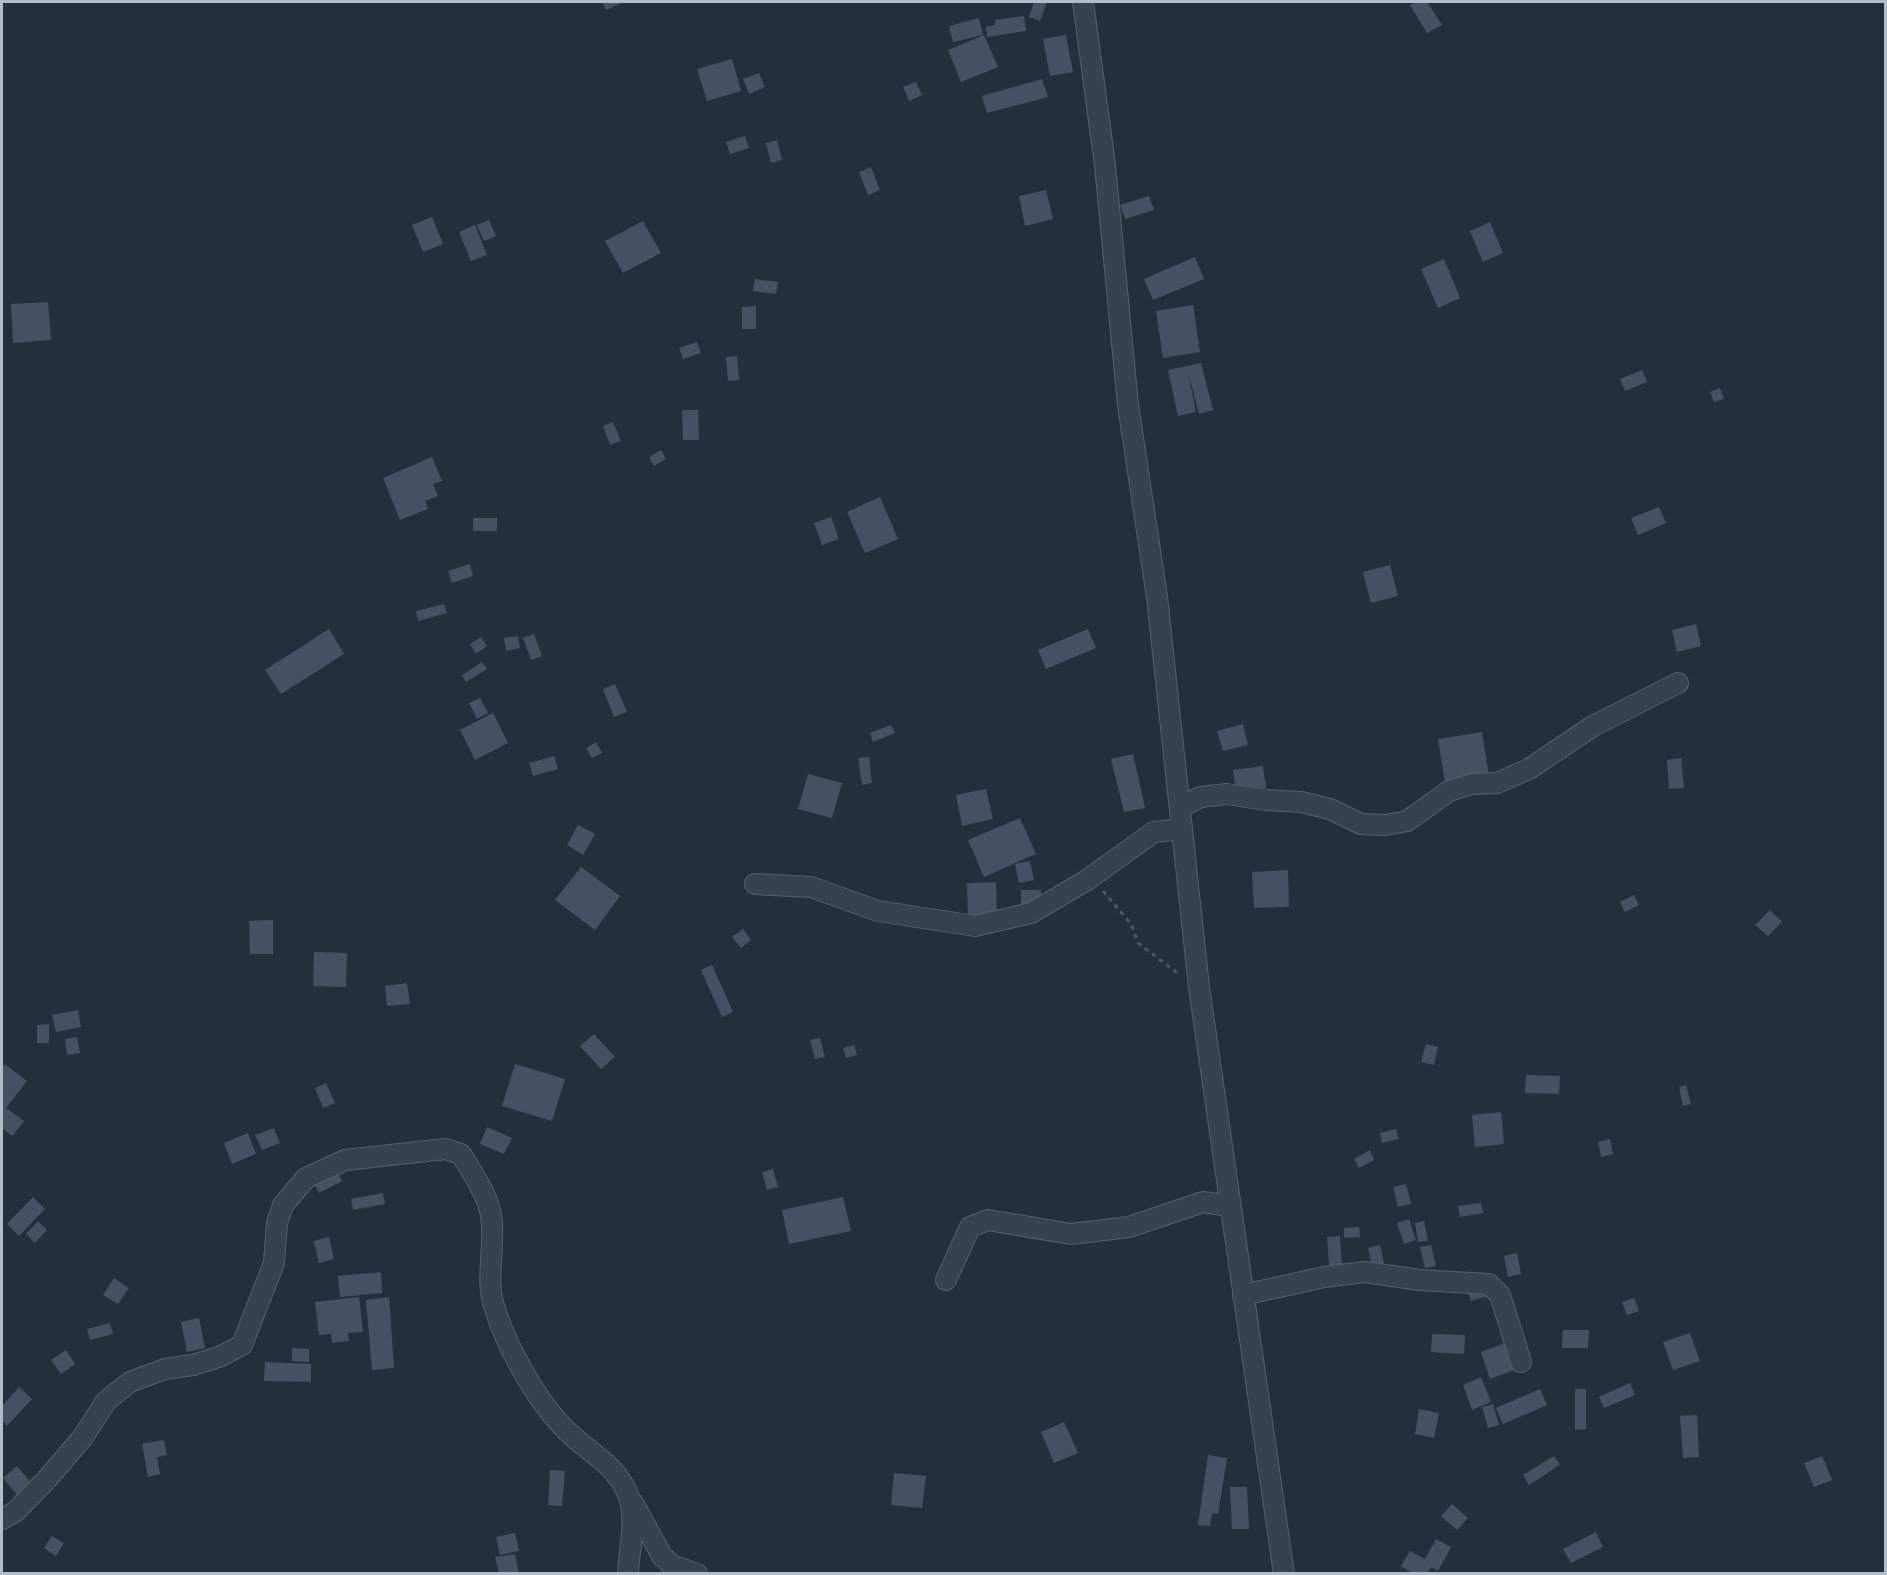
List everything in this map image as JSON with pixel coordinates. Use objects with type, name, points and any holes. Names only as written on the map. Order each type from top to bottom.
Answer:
[{"type":"street","points":[[1083,2],[1105,165],[1128,405],[1157,597],[1199,987],[1284,1574]]},
{"type":"street","points":[[1180,807],[1200,797],[1227,794],[1301,802],[1330,809],[1361,824],[1386,825],[1407,821],[1449,791],[1472,784],[1497,783],[1529,769],[1593,726],[1678,683]]},
{"type":"street","points":[[755,884],[811,888],[878,911],[975,926],[1031,913],[1087,880],[1154,832],[1182,830]]},
{"type":"street","points":[[2,1519],[15,1512],[48,1478],[83,1437],[106,1401],[130,1382],[165,1369],[193,1365],[219,1357],[242,1345],[274,1263],[277,1222],[283,1205],[306,1178],[345,1160],[445,1149],[461,1154],[481,1190],[491,1215],[494,1305],[518,1360],[539,1394],[567,1431],[594,1451],[612,1470],[628,1493],[662,1557],[672,1565],[697,1574]]},
{"type":"street","points":[[946,1280],[970,1227],[988,1220],[1071,1234],[1130,1227],[1203,1202],[1230,1206]]},
{"type":"street","points":[[1243,1295],[1324,1277],[1365,1272],[1419,1280],[1489,1284],[1500,1295],[1521,1362]]},
{"type":"street","points":[[628,1493],[632,1518],[628,1574]]},
{"type":"path","points":[[1087,880],[1101,889],[1131,924],[1138,943],[1166,968],[1199,987]]},
{"type":"building","points":[[602,2],[624,2],[606,10]]},
{"type":"building","points":[[1034,2],[1047,2],[1040,21],[1029,17]]},
{"type":"building","points":[[1416,2],[1427,2],[1442,25],[1427,33],[1410,5]]},
{"type":"building","points":[[1024,16],[1026,31],[987,37],[986,27],[995,25],[995,20]]},
{"type":"building","points":[[979,18],[983,35],[953,42],[949,26]]},
{"type":"building","points":[[984,35],[998,67],[961,82],[948,50]]},
{"type":"building","points":[[1066,35],[1073,72],[1050,76],[1043,39]]},
{"type":"building","points":[[732,59],[741,91],[707,101],[697,69]]},
{"type":"building","points":[[759,73],[765,87],[749,94],[743,79]]},
{"type":"building","points":[[1042,79],[1048,97],[987,113],[982,96]]},
{"type":"building","points":[[916,82],[922,95],[909,101],[903,87]]},
{"type":"building","points":[[745,136],[749,148],[730,154],[726,142]]},
{"type":"building","points":[[777,140],[782,160],[771,163],[766,143]]},
{"type":"building","points":[[871,167],[880,190],[868,195],[859,172]]},
{"type":"building","points":[[1046,190],[1053,219],[1025,226],[1019,196]]},
{"type":"building","points":[[1149,196],[1154,210],[1125,219],[1120,205]]},
{"type":"building","points":[[432,217],[443,244],[423,252],[412,225]]},
{"type":"building","points":[[489,220],[496,236],[484,241],[477,225]]},
{"type":"building","points":[[643,221],[661,253],[623,273],[605,241]]},
{"type":"building","points":[[1490,222],[1503,253],[1483,262],[1470,231]]},
{"type":"building","points":[[475,225],[487,255],[471,261],[459,232]]},
{"type":"building","points":[[1195,257],[1204,279],[1153,300],[1144,279]]},
{"type":"building","points":[[1444,259],[1460,298],[1438,308],[1421,269]]},
{"type":"building","points":[[755,279],[778,282],[776,294],[753,291]]},
{"type":"building","points":[[48,302],[51,340],[13,343],[11,304]]},
{"type":"building","points":[[1193,305],[1200,352],[1163,358],[1156,311]]},
{"type":"building","points":[[756,306],[756,329],[742,329],[742,307]]},
{"type":"building","points":[[697,342],[701,353],[683,359],[679,348]]},
{"type":"building","points":[[737,356],[739,380],[728,381],[726,357]]},
{"type":"building","points":[[1201,363],[1213,410],[1199,414],[1188,372],[1196,412],[1178,416],[1168,370]]},
{"type":"building","points":[[1642,370],[1647,382],[1625,391],[1620,379]]},
{"type":"building","points":[[1720,388],[1724,399],[1714,402],[1710,392]]},
{"type":"building","points":[[682,410],[698,410],[699,440],[683,440]]},
{"type":"building","points":[[613,422],[621,441],[610,445],[603,426]]},
{"type":"building","points":[[661,450],[666,459],[654,466],[649,457]]},
{"type":"building","points":[[432,457],[442,481],[433,484],[438,496],[425,501],[428,509],[400,520],[383,478]]},
{"type":"building","points":[[880,497],[898,539],[865,553],[847,512]]},
{"type":"building","points":[[1659,507],[1666,523],[1638,535],[1631,518]]},
{"type":"building","points":[[831,517],[839,539],[822,545],[814,523]]},
{"type":"building","points":[[473,518],[497,518],[497,531],[473,531]]},
{"type":"building","points":[[470,564],[473,576],[452,583],[448,571]]},
{"type":"building","points":[[1390,565],[1398,596],[1371,603],[1363,572]]},
{"type":"building","points":[[444,604],[447,613],[418,621],[416,611]]},
{"type":"building","points":[[1696,624],[1701,646],[1677,652],[1672,630]]},
{"type":"building","points":[[329,629],[344,654],[281,694],[265,670]]},
{"type":"building","points":[[1088,629],[1096,648],[1046,669],[1038,650]]},
{"type":"building","points":[[534,634],[542,656],[531,660],[523,638]]},
{"type":"building","points":[[518,636],[520,648],[506,651],[504,638]]},
{"type":"building","points":[[481,637],[487,646],[476,654],[470,644]]},
{"type":"building","points":[[482,662],[487,669],[466,682],[462,675]]},
{"type":"building","points":[[615,684],[627,712],[614,717],[603,689]]},
{"type":"building","points":[[480,698],[488,713],[477,719],[469,703]]},
{"type":"building","points":[[493,713],[508,743],[475,760],[460,730]]},
{"type":"building","points":[[1243,724],[1248,745],[1223,751],[1217,731]]},
{"type":"building","points":[[891,725],[895,733],[873,742],[870,733]]},
{"type":"building","points":[[1482,732],[1490,782],[1446,789],[1438,739]]},
{"type":"building","points":[[596,742],[602,753],[592,758],[586,748]]},
{"type":"building","points":[[1133,754],[1145,808],[1124,812],[1111,759]]},
{"type":"building","points":[[554,756],[558,769],[533,776],[529,763]]},
{"type":"building","points":[[869,757],[872,783],[862,785],[858,758]]},
{"type":"building","points":[[1681,758],[1684,788],[1669,789],[1667,760]]},
{"type":"building","points":[[1263,766],[1266,788],[1236,792],[1233,770]]},
{"type":"building","points":[[808,774],[842,783],[832,818],[798,809]]},
{"type":"building","points":[[986,789],[993,819],[962,826],[956,795]]},
{"type":"building","points":[[1020,818],[1036,854],[984,877],[968,840]]},
{"type":"building","points":[[578,825],[595,834],[583,855],[567,845]]},
{"type":"building","points":[[1030,861],[1034,880],[1019,883],[1015,864]]},
{"type":"building","points":[[581,867],[620,896],[595,930],[555,900]]},
{"type":"building","points":[[1288,870],[1289,907],[1254,908],[1252,872]]},
{"type":"building","points":[[996,882],[997,915],[968,917],[967,883]]},
{"type":"building","points":[[1021,890],[1041,890],[1041,911],[1021,912]]},
{"type":"building","points":[[1634,895],[1639,905],[1625,912],[1620,902]]},
{"type":"building","points":[[1770,910],[1782,922],[1768,936],[1755,925]]},
{"type":"building","points":[[273,920],[273,954],[250,954],[249,921]]},
{"type":"building","points":[[743,929],[751,940],[741,948],[732,937]]},
{"type":"building","points":[[314,952],[347,953],[346,987],[313,986]]},
{"type":"building","points":[[712,965],[733,1012],[722,1017],[701,970]]},
{"type":"building","points":[[407,983],[410,1004],[387,1006],[385,986]]},
{"type":"building","points":[[78,1010],[81,1027],[56,1032],[52,1015]]},
{"type":"building","points":[[49,1024],[49,1043],[37,1043],[37,1025]]},
{"type":"building","points":[[594,1034],[615,1057],[601,1069],[580,1046]]},
{"type":"building","points":[[77,1037],[80,1053],[67,1055],[65,1039]]},
{"type":"building","points":[[820,1038],[825,1057],[815,1059],[810,1040]]},
{"type":"building","points":[[1426,1044],[1438,1047],[1434,1065],[1421,1062]]},
{"type":"building","points":[[854,1045],[857,1055],[846,1058],[843,1048]]},
{"type":"building","points":[[5,1064],[27,1081],[6,1108],[24,1121],[12,1136],[2,1128],[2,1068]]},
{"type":"building","points":[[515,1064],[565,1079],[552,1121],[502,1106]]},
{"type":"building","points":[[1526,1075],[1560,1076],[1559,1094],[1525,1093]]},
{"type":"building","points":[[326,1083],[335,1103],[323,1108],[315,1088]]},
{"type":"building","points":[[1686,1085],[1691,1104],[1683,1106],[1679,1087]]},
{"type":"building","points":[[1501,1112],[1504,1144],[1475,1147],[1472,1115]]},
{"type":"building","points":[[487,1127],[512,1138],[504,1154],[480,1144]]},
{"type":"building","points":[[274,1128],[280,1143],[262,1150],[255,1135]]},
{"type":"building","points":[[1396,1129],[1399,1139],[1382,1143],[1380,1133]]},
{"type":"building","points":[[248,1133],[256,1154],[232,1164],[224,1143]]},
{"type":"building","points":[[1610,1139],[1613,1154],[1601,1157],[1598,1142]]},
{"type":"building","points":[[1370,1150],[1374,1160],[1359,1168],[1354,1159]]},
{"type":"building","points":[[336,1168],[342,1181],[319,1193],[312,1180]]},
{"type":"building","points":[[773,1169],[778,1187],[767,1190],[762,1172]]},
{"type":"building","points":[[1406,1184],[1411,1204],[1398,1207],[1393,1187]]},
{"type":"building","points":[[383,1193],[385,1204],[353,1210],[351,1199]]},
{"type":"building","points":[[33,1197],[45,1209],[19,1236],[7,1224]]},
{"type":"building","points":[[843,1197],[851,1231],[789,1244],[782,1210]]},
{"type":"building","points":[[1481,1203],[1483,1213],[1460,1217],[1458,1206]]},
{"type":"building","points":[[1409,1219],[1416,1240],[1404,1244],[1397,1223]]},
{"type":"building","points":[[38,1221],[47,1230],[35,1243],[26,1234]]},
{"type":"building","points":[[1424,1221],[1428,1241],[1418,1242],[1415,1223]]},
{"type":"building","points":[[1359,1227],[1360,1237],[1344,1238],[1344,1228]]},
{"type":"building","points":[[1340,1236],[1342,1264],[1329,1265],[1327,1237]]},
{"type":"building","points":[[329,1237],[334,1259],[319,1263],[314,1241]]},
{"type":"building","points":[[1380,1245],[1384,1263],[1372,1266],[1368,1248]]},
{"type":"building","points":[[1431,1245],[1436,1266],[1425,1268],[1420,1247]]},
{"type":"building","points":[[1517,1253],[1521,1274],[1508,1277],[1504,1256]]},
{"type":"building","points":[[381,1272],[382,1293],[340,1297],[338,1276]]},
{"type":"building","points":[[114,1278],[129,1288],[118,1304],[103,1295]]},
{"type":"building","points":[[1484,1283],[1488,1296],[1471,1301],[1467,1289]]},
{"type":"building","points":[[359,1297],[363,1332],[348,1333],[349,1341],[332,1343],[331,1334],[319,1335],[315,1302]]},
{"type":"building","points":[[389,1297],[394,1368],[372,1370],[366,1300]]},
{"type":"building","points":[[1634,1298],[1639,1311],[1627,1315],[1622,1302]]},
{"type":"building","points":[[199,1318],[205,1348],[187,1352],[181,1322]]},
{"type":"building","points":[[110,1323],[113,1334],[90,1340],[87,1329]]},
{"type":"building","points":[[1563,1330],[1589,1330],[1588,1348],[1562,1348]]},
{"type":"building","points":[[1690,1333],[1700,1361],[1673,1370],[1663,1342]]},
{"type":"building","points":[[1432,1334],[1465,1335],[1464,1354],[1431,1352]]},
{"type":"building","points":[[1510,1341],[1520,1368],[1490,1379],[1481,1352]]},
{"type":"building","points":[[292,1348],[309,1349],[309,1362],[292,1361]]},
{"type":"building","points":[[66,1350],[75,1364],[61,1374],[51,1360]]},
{"type":"building","points":[[265,1362],[311,1364],[311,1382],[264,1381]]},
{"type":"building","points":[[1481,1377],[1491,1402],[1472,1410],[1463,1385]]},
{"type":"building","points":[[1630,1383],[1635,1395],[1604,1408],[1599,1397]]},
{"type":"building","points":[[19,1387],[32,1399],[7,1426],[2,1420],[2,1406]]},
{"type":"building","points":[[1540,1389],[1547,1405],[1503,1424],[1496,1408]]},
{"type":"building","points":[[1575,1389],[1586,1389],[1586,1429],[1575,1430]]},
{"type":"building","points":[[1493,1404],[1499,1425],[1488,1428],[1482,1407]]},
{"type":"building","points":[[1419,1409],[1439,1413],[1434,1438],[1415,1434]]},
{"type":"building","points":[[1697,1415],[1699,1457],[1683,1458],[1680,1416]]},
{"type":"building","points":[[1064,1422],[1078,1453],[1054,1463],[1041,1432]]},
{"type":"building","points":[[164,1440],[167,1455],[157,1457],[160,1474],[148,1477],[142,1444]]},
{"type":"building","points":[[1208,1455],[1227,1458],[1218,1514],[1212,1513],[1210,1526],[1198,1525]]},
{"type":"building","points":[[1554,1456],[1560,1465],[1529,1485],[1523,1475]]},
{"type":"building","points":[[1822,1456],[1832,1480],[1814,1487],[1804,1463]]},
{"type":"building","points":[[17,1466],[43,1497],[29,1509],[3,1478]]},
{"type":"building","points":[[550,1470],[565,1471],[562,1506],[548,1505]]},
{"type":"building","points":[[894,1473],[926,1476],[922,1508],[891,1505]]},
{"type":"building","points":[[1230,1487],[1247,1487],[1249,1529],[1232,1529]]},
{"type":"building","points":[[1452,1504],[1468,1518],[1457,1530],[1441,1516]]},
{"type":"building","points":[[1596,1532],[1603,1547],[1571,1563],[1563,1549]]},
{"type":"building","points":[[515,1533],[519,1551],[500,1555],[496,1537]]},
{"type":"building","points":[[52,1536],[64,1543],[56,1556],[44,1548]]},
{"type":"building","points":[[1436,1539],[1451,1547],[1438,1571],[1431,1567],[1427,1574],[1414,1574],[1401,1566],[1410,1551],[1425,1559]]},
{"type":"building","points":[[515,1554],[519,1574],[499,1574],[495,1557]]}]
